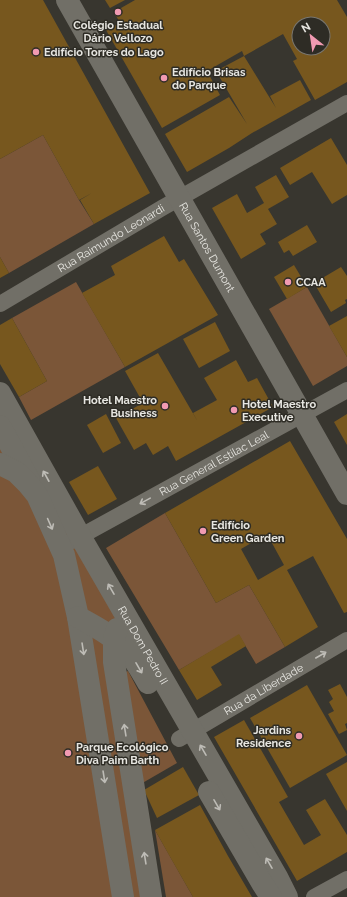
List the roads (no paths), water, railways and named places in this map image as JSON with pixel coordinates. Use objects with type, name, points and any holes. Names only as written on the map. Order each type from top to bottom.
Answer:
[{"type":"street","name":"Rua Santos Dumont","points":[[67,0],[347,494]]},
{"type":"street","name":"Rua Raimundo Leonardi","points":[[0,304],[178,198],[347,103]]},
{"type":"street","name":"Rua General Estilac Leal","points":[[60,548],[347,390]]},
{"type":"street","name":"Rua Dom Pedro II","points":[[0,393],[125,614],[185,735],[262,883],[271,897]]},
{"type":"street","points":[[0,426],[37,494],[64,555],[78,617],[123,897]]},
{"type":"street","points":[[0,464],[16,472],[37,494]]},
{"type":"street","points":[[125,614],[118,626],[114,639],[114,662],[151,897]]},
{"type":"street","name":"Rua Dom Pedro II","points":[[78,617],[114,639],[136,662],[277,877],[287,897]]},
{"type":"street","name":"Rua da Liberdade","points":[[185,735],[347,640]]},
{"type":"street","points":[[314,897],[347,879]]},
{"type":"place","name":"Colégio Estadual Dário Vellozo","points":[[118,12]]},
{"type":"place","name":"Edifício Torres do Lago","points":[[36,52]]},
{"type":"place","name":"Edifício Brisas do Parque","points":[[164,78]]},
{"type":"place","name":"CCAA","points":[[288,282]]},
{"type":"place","name":"Hotel Maestro Business","points":[[165,406]]},
{"type":"place","name":"Hotel Maestro Executive","points":[[234,410]]},
{"type":"place","name":"Edifício Green Garden","points":[[203,531]]},
{"type":"place","name":"Jardins Residence","points":[[299,736]]},
{"type":"place","name":"Parque Ecológico Diva Paim Barth","points":[[68,753]]}]
